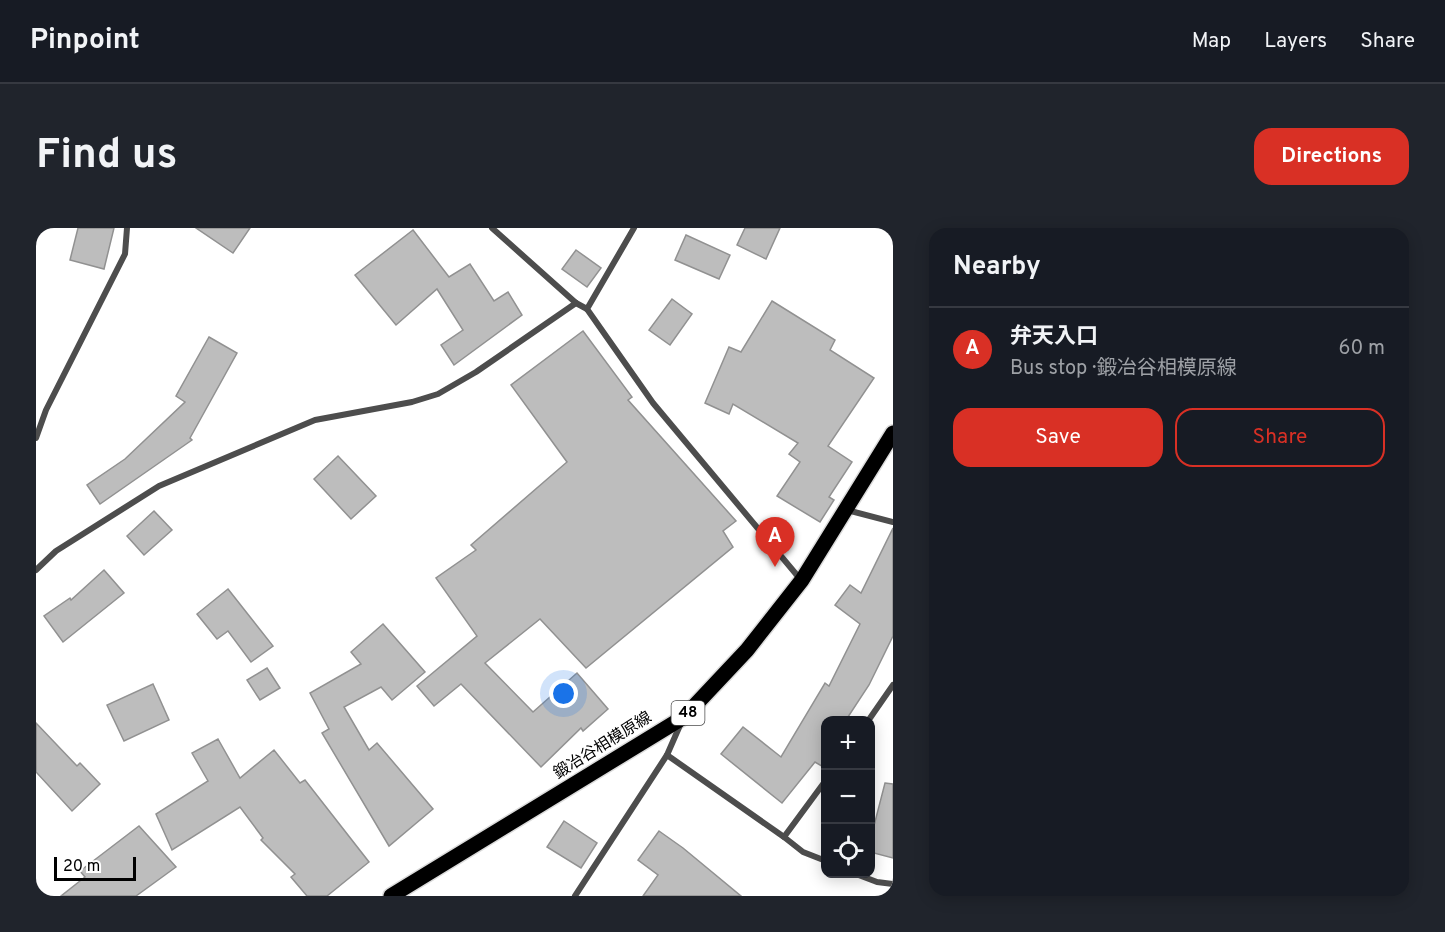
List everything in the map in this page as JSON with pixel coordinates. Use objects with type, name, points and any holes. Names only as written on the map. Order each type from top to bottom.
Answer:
[{"type":"main road","name":"鍛冶谷相模原線","points":[[391,896],[684,717],[747,650],[802,580],[893,433]]},
{"type":"street","points":[[36,438],[46,410],[125,254],[128,228]]},
{"type":"street","points":[[492,228],[576,303],[587,309],[653,403],[802,580]]},
{"type":"street","points":[[587,309],[634,228]]},
{"type":"street","points":[[36,570],[56,551],[159,486],[315,420],[412,402],[438,394],[476,372],[576,303]]},
{"type":"street","points":[[847,510],[893,522]]},
{"type":"street","points":[[871,716],[893,685]]},
{"type":"street","points":[[885,698],[893,700]]},
{"type":"street","points":[[575,896],[667,755],[684,717]]},
{"type":"street","points":[[667,755],[803,852],[821,859]]},
{"type":"street","points":[[784,837],[821,786]]},
{"type":"street","points":[[868,878],[893,884]]},
{"type":"building","points":[[78,228],[114,228],[104,269],[70,260]]},
{"type":"building","points":[[196,228],[250,228],[233,253]]},
{"type":"building","points":[[745,228],[780,228],[766,259],[737,245]]},
{"type":"building","points":[[413,230],[449,277],[470,264],[494,301],[508,292],[522,315],[454,365],[441,345],[463,330],[437,289],[396,325],[355,275]]},
{"type":"building","points":[[686,235],[730,255],[719,279],[675,260]]},
{"type":"building","points":[[576,250],[601,268],[587,287],[562,269]]},
{"type":"building","points":[[672,299],[692,314],[670,345],[649,330]]},
{"type":"building","points":[[772,301],[835,340],[830,350],[874,378],[828,446],[852,462],[829,497],[834,500],[820,522],[777,496],[800,462],[789,454],[798,443],[733,404],[729,414],[705,403],[729,347],[741,352]]},
{"type":"building","points":[[583,331],[632,397],[628,400],[736,521],[723,531],[733,547],[586,668],[540,619],[485,663],[533,712],[577,673],[608,709],[583,731],[581,728],[541,767],[461,684],[434,706],[417,686],[477,636],[436,578],[476,550],[471,545],[567,462],[511,385]]},
{"type":"building","points":[[209,337],[237,353],[190,438],[192,440],[100,504],[87,485],[125,459],[185,402],[176,396]]},
{"type":"building","points":[[338,456],[376,496],[351,519],[314,479]]},
{"type":"building","points":[[154,511],[172,530],[144,555],[127,536]]},
{"type":"building","points":[[893,528],[893,636],[869,685],[849,716],[821,716],[821,766],[815,762],[782,803],[721,754],[743,727],[781,757],[825,683],[829,686],[860,624],[835,605],[850,585],[861,593]]},
{"type":"building","points":[[104,570],[124,593],[63,642],[44,616],[70,598],[71,600]]},
{"type":"building","points":[[228,589],[273,646],[251,662],[228,631],[217,639],[197,614]]},
{"type":"building","points":[[383,624],[425,672],[392,700],[381,687],[344,707],[369,750],[377,743],[433,809],[389,846],[322,733],[329,729],[310,693],[361,664],[351,652]]},
{"type":"building","points":[[267,668],[280,688],[260,700],[247,680]]},
{"type":"building","points":[[153,684],[169,720],[124,741],[107,705]]},
{"type":"building","points":[[36,723],[77,766],[80,763],[100,784],[72,811],[36,772]]},
{"type":"building","points":[[218,739],[240,778],[274,750],[300,783],[305,780],[369,862],[327,896],[307,896],[291,877],[295,874],[261,840],[263,838],[240,807],[172,850],[156,814],[208,781],[192,753]]},
{"type":"building","points":[[885,783],[893,784],[893,858],[875,853],[875,822]]},
{"type":"building","points":[[564,821],[597,843],[581,868],[547,847]]},
{"type":"building","points":[[139,826],[176,867],[136,896],[61,896],[85,877],[80,871]]},
{"type":"building","points":[[659,831],[741,896],[643,896],[658,875],[638,860]]},
{"type":"place","name":"弁天入口","points":[[775,567]]}]
